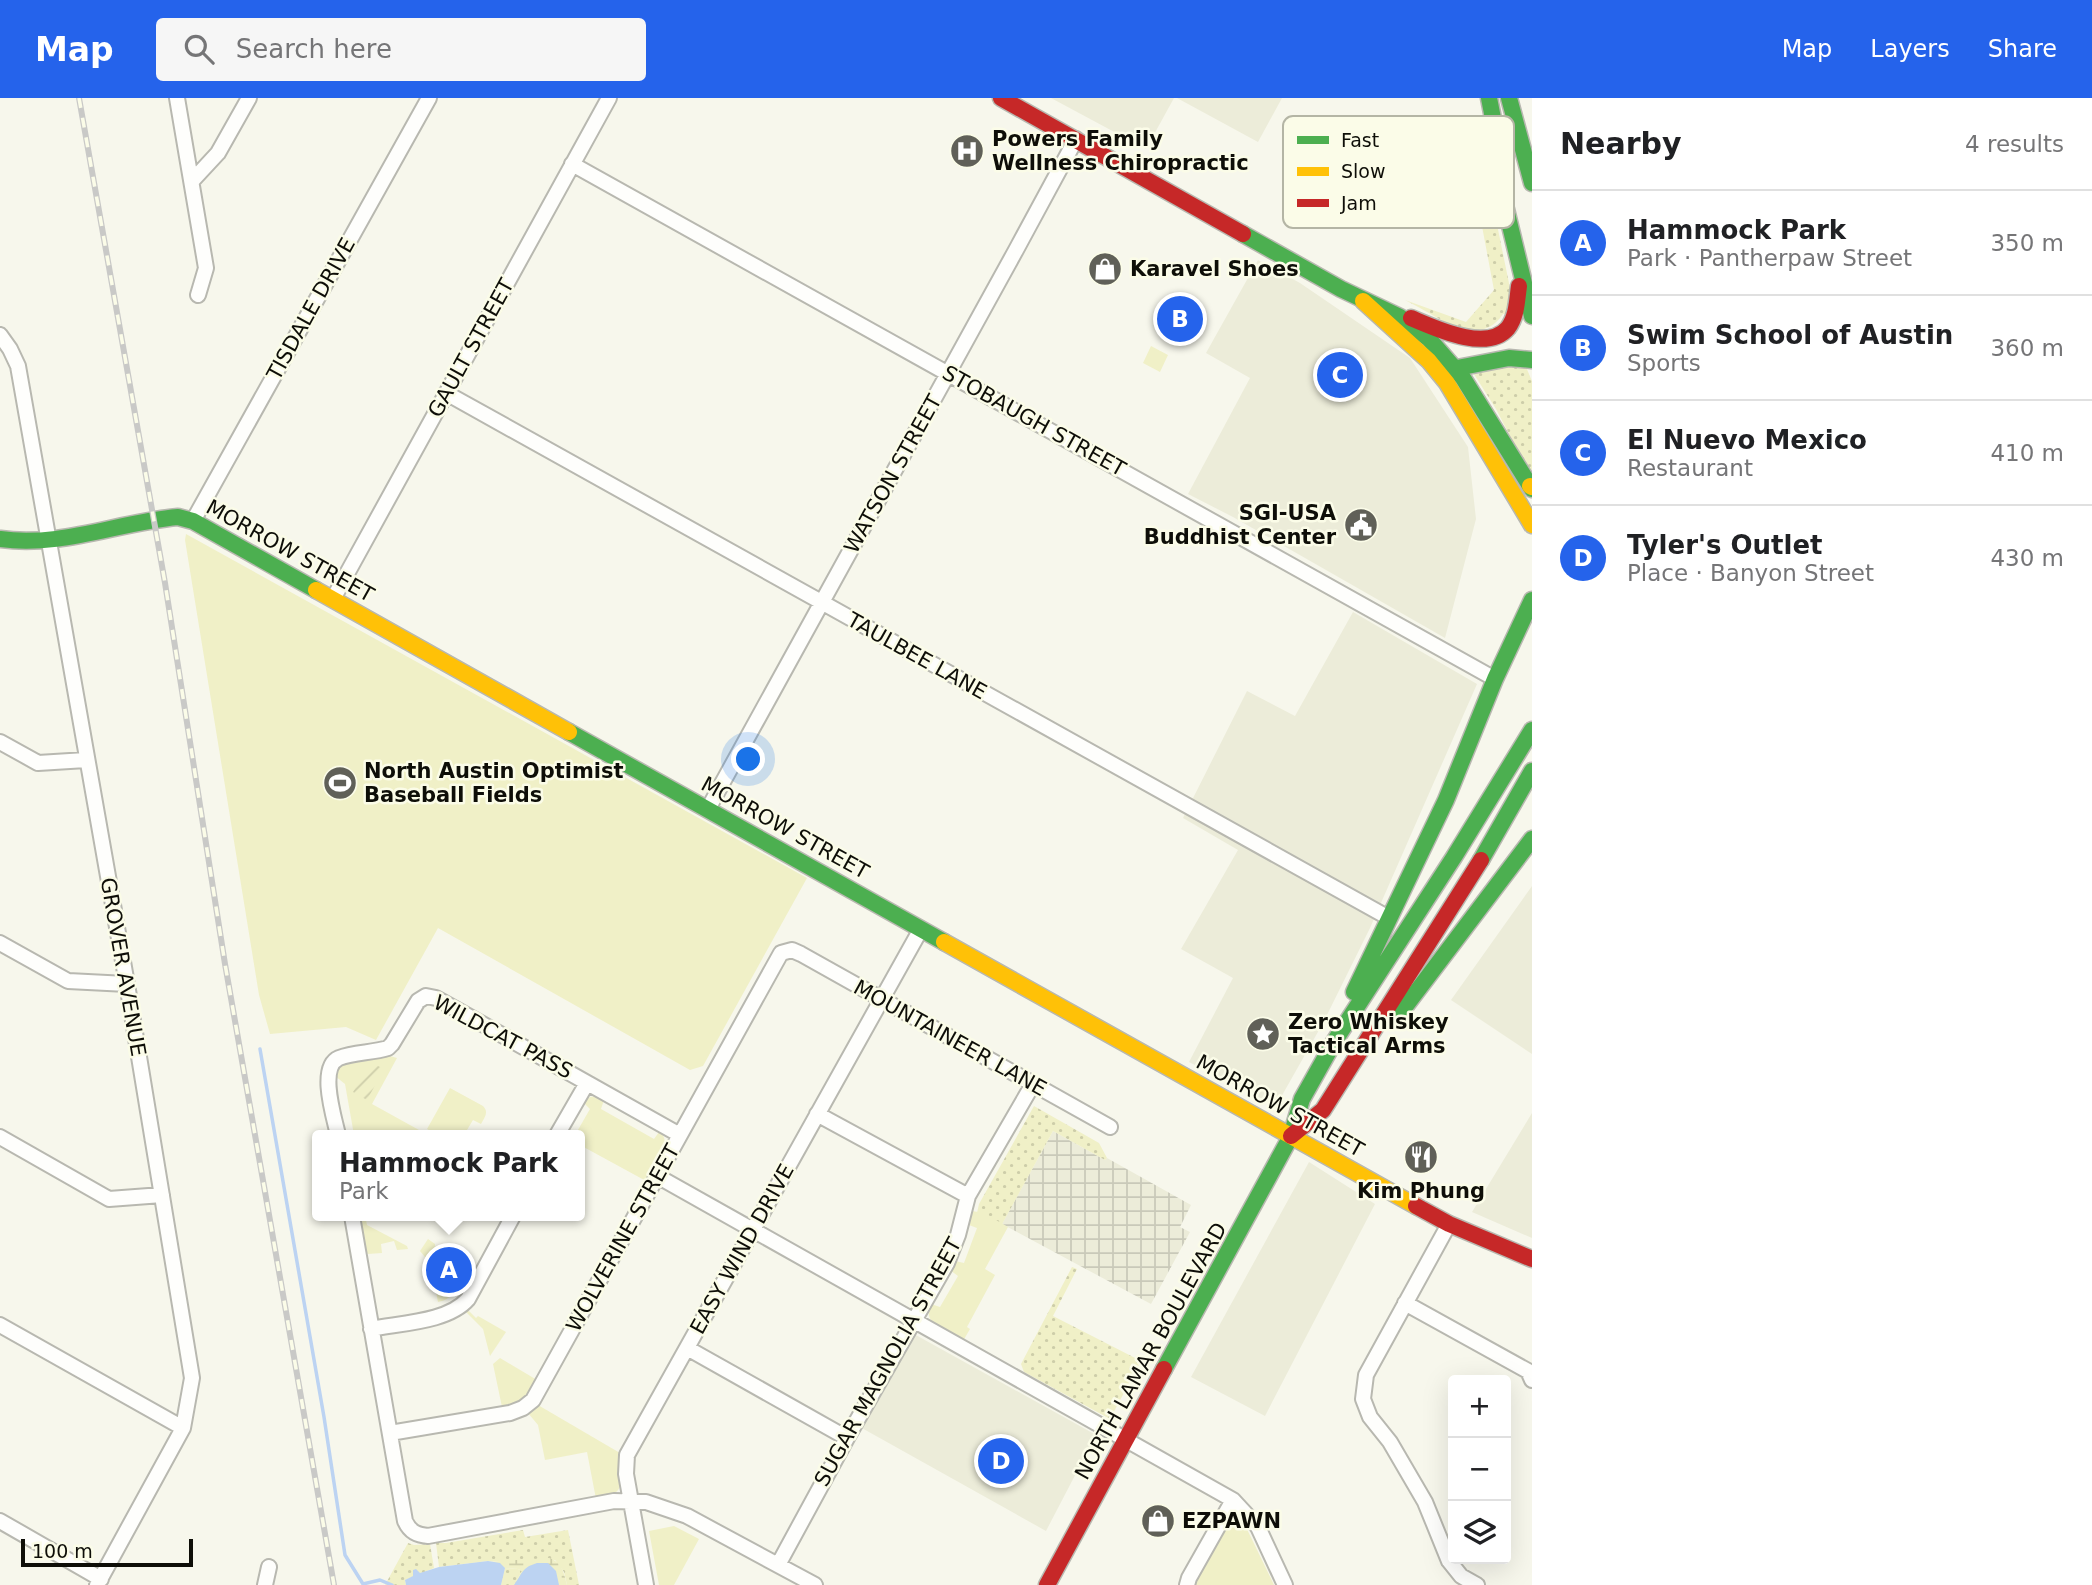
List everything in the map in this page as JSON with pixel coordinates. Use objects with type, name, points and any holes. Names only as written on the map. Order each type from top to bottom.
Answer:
[{"type":"main road","points":[[1001,98],[1363,301],[1465,339],[1484,340],[1498,335],[1511,324],[1518,307],[1520,267]]},
{"type":"main road","points":[[1477,98],[1482,116]]},
{"type":"main road","points":[[1489,98],[1493,116]]},
{"type":"main road","points":[[1509,98],[1514,116]]},
{"type":"main road","points":[[1514,116],[1532,183]]},
{"type":"main road","points":[[1511,228],[1531,308]]},
{"type":"main road","points":[[1363,301],[1379,320],[1428,359],[1458,398],[1501,476],[1532,525]]},
{"type":"main road","points":[[1386,308],[1433,342],[1457,368],[1531,487]]},
{"type":"main road","points":[[1428,359],[1444,367],[1457,368],[1509,358],[1532,359]]},
{"type":"main road","name":"MORROW STREET","points":[[0,539],[21,542],[48,540],[166,518],[178,517],[194,521],[1449,1224],[1532,1259]]},
{"type":"main road","points":[[1334,1042],[1358,981],[1446,800],[1495,679],[1532,600]]},
{"type":"main road","name":"NORTH LAMAR BOULEVARD","points":[[1047,1585],[1291,1136],[1302,1099],[1334,1042],[1484,810],[1532,730]]},
{"type":"main road","name":"NORTH LAMAR BOULEVARD","points":[[1291,1136],[1323,1110],[1477,868],[1532,771]]},
{"type":"main road","points":[[1345,1076],[1375,1046],[1532,839]]},
{"type":"street","points":[[177,98],[205,268],[198,295]]},
{"type":"street","points":[[192,181],[218,153],[249,98]]},
{"type":"street","name":"TISDALE DRIVE","points":[[194,521],[429,98]]},
{"type":"street","name":"GAULT STREET","points":[[333,599],[609,98]]},
{"type":"street","name":"WATSON STREET","points":[[708,808],[1076,139]]},
{"type":"street","name":"STOBAUGH STREET","points":[[572,164],[1495,679]]},
{"type":"street","name":"GROVER AVENUE","points":[[0,335],[18,366],[127,984],[192,1378],[183,1428],[99,1582]]},
{"type":"street","name":"TAULBEE LANE","points":[[446,393],[1389,918]]},
{"type":"street","points":[[0,742],[38,763],[86,760]]},
{"type":"street","name":"EASY WIND DRIVE","points":[[646,1585],[626,1475],[627,1455],[921,929]]},
{"type":"street","points":[[0,943],[68,981],[127,984]]},
{"type":"street","name":"MOUNTAINEER LANE","points":[[789,950],[801,954],[1110,1127]]},
{"type":"street","name":"WOLVERINE STREET","points":[[390,1433],[510,1413],[530,1403],[779,956],[789,950]]},
{"type":"street","name":"WILDCAT PASS","points":[[337,1130],[328,1081],[330,1066],[343,1057],[386,1049],[418,1001],[426,996],[436,998],[680,1135]]},
{"type":"street","points":[[560,1130],[586,1083]]},
{"type":"street","name":"SUGAR MAGNOLIA STREET","points":[[778,1565],[954,1246],[963,1222],[968,1196],[1032,1084]]},
{"type":"street","points":[[817,1114],[968,1196]]},
{"type":"street","points":[[0,1137],[109,1199],[162,1195]]},
{"type":"street","points":[[657,1176],[1233,1500],[1258,1527],[1285,1585]]},
{"type":"street","points":[[353,1221],[405,1521],[415,1534],[428,1536],[614,1501],[631,1501],[660,1506],[687,1516],[815,1585]]},
{"type":"street","points":[[371,1329],[443,1316],[461,1306],[510,1221]]},
{"type":"street","points":[[1449,1224],[1366,1375],[1363,1399],[1370,1418],[1390,1442],[1425,1502],[1449,1561],[1461,1576],[1477,1585]]},
{"type":"street","points":[[1405,1303],[1528,1371],[1532,1380]]},
{"type":"street","points":[[0,1325],[183,1428]]},
{"type":"street","points":[[687,1348],[847,1438]]},
{"type":"street","points":[[1187,1585],[1233,1500]]},
{"type":"street","points":[[0,1521],[99,1582]]},
{"type":"street","points":[[265,1585],[269,1567]]},
{"type":"shaded area","points":[[1051,98],[1174,98],[1146,149]]},
{"type":"shaded area","points":[[1177,98],[1282,98],[1258,142]]},
{"type":"shaded area","points":[[1258,260],[1300,283],[1410,358],[1468,447],[1476,519],[1445,638],[1188,494],[1250,378],[1206,353]]},
{"type":"shaded area","points":[[1353,612],[1477,684],[1370,928],[1323,1023],[1276,1106],[1189,1062],[1233,978],[1181,949],[1238,850],[1183,818],[1247,691],[1295,716]]},
{"type":"shaded area","points":[[1532,886],[1532,1054],[1451,1000]]},
{"type":"shaded area","points":[[1532,1113],[1532,1238],[1472,1212]]},
{"type":"shaded area","points":[[1053,1131],[1191,1205],[1180,1227],[1190,1232],[1151,1304],[1002,1224]]},
{"type":"shaded area","points":[[1309,1162],[1375,1204],[1265,1416],[1191,1377]]},
{"type":"shaded area","points":[[914,1334],[1096,1435],[1046,1531],[860,1427]]},
{"type":"green space","points":[[1482,228],[1498,228],[1511,293],[1506,314],[1484,329],[1463,329],[1405,300],[1466,322],[1494,290]]},
{"type":"green space","points":[[1151,346],[1168,355],[1160,372],[1143,363]]},
{"type":"green space","points":[[1526,367],[1532,381],[1532,478],[1496,409],[1472,371],[1475,368]]},
{"type":"green space","points":[[186,534],[807,878],[703,1066],[690,1070],[438,928],[376,1040],[346,1027],[270,1034],[259,995]]},
{"type":"green space","points":[[390,1056],[397,1058],[372,1104],[419,1130],[353,1130],[345,1084],[335,1076],[335,1071],[343,1064]]},
{"type":"green space","points":[[376,1065],[384,1069],[367,1100],[353,1092],[366,1069],[373,1070]]},
{"type":"green space","points":[[450,1088],[486,1110],[481,1124],[473,1120],[467,1130],[427,1129]]},
{"type":"green space","points":[[596,1096],[604,1100],[601,1109],[654,1139],[659,1132],[663,1136],[664,1148],[646,1181],[585,1148],[585,1130],[578,1130],[590,1109],[583,1102]]},
{"type":"green space","points":[[1034,1106],[1099,1143],[1107,1158],[1105,1160],[1053,1131],[1000,1228],[976,1217],[979,1204]]},
{"type":"green space","points":[[972,1211],[984,1213],[1008,1227],[985,1269],[995,1275],[967,1327],[970,1329],[963,1341],[938,1327],[929,1317],[929,1311],[931,1304],[940,1307],[958,1276],[950,1270],[955,1261],[964,1263],[977,1228],[969,1225]]},
{"type":"green space","points":[[360,1221],[366,1221],[367,1225],[408,1249],[397,1250],[394,1241],[381,1244],[382,1253],[368,1254],[365,1251]]},
{"type":"green space","points":[[428,1239],[435,1246],[470,1266],[454,1293],[438,1302],[429,1257],[425,1257],[420,1251]]},
{"type":"green space","points":[[1072,1267],[1077,1269],[1053,1316],[1141,1361],[1110,1419],[1024,1372],[1021,1364]]},
{"type":"green space","points":[[468,1310],[476,1318],[478,1316],[506,1332],[490,1356],[483,1329],[466,1312]]},
{"type":"green space","points":[[500,1358],[537,1380],[523,1401],[502,1407],[493,1364]]},
{"type":"green space","points":[[538,1405],[620,1453],[620,1484],[616,1492],[596,1499],[587,1452],[545,1460],[538,1425],[528,1413]]},
{"type":"green space","points":[[1233,1520],[1244,1523],[1274,1585],[1194,1585],[1226,1524]]},
{"type":"green space","points":[[674,1526],[699,1539],[674,1585],[659,1585],[649,1531]]},
{"type":"green space","points":[[523,1530],[525,1537],[568,1530],[579,1585],[567,1585],[564,1572],[555,1560],[488,1561],[439,1567],[436,1543]]},
{"type":"green space","points":[[408,1543],[430,1544],[434,1568],[405,1580],[406,1585],[385,1585]]},
{"type":"green space","points":[[549,1558],[560,1565],[567,1585],[514,1585],[522,1571],[505,1568],[501,1585],[467,1566],[469,1563]]},
{"type":"green space","points":[[505,1568],[522,1571],[514,1585],[501,1585]]},
{"type":"water","points":[[488,1561],[500,1563],[505,1568],[501,1585],[406,1585],[405,1580],[413,1576],[413,1570],[416,1569],[420,1573],[439,1567]]},
{"type":"water","points":[[537,1563],[548,1563],[556,1571],[559,1585],[514,1585],[525,1569]]},
{"type":"waterway","points":[[260,1049],[324,1417],[345,1555],[363,1584],[380,1580],[392,1585]]},
{"type":"railway","points":[[79,98],[165,583],[225,964],[334,1585]]},
{"type":"traffic: fast","points":[[1489,98],[1493,116]]},
{"type":"traffic: fast","points":[[1509,98],[1514,116]]},
{"type":"traffic: fast","points":[[1514,116],[1532,183]]},
{"type":"traffic: fast","points":[[1511,228],[1532,316]]},
{"type":"traffic: fast","points":[[1243,234],[1341,289],[1400,317],[1429,339],[1463,378],[1532,489]]},
{"type":"traffic: fast","points":[[1448,367],[1457,368],[1509,358],[1532,360]]},
{"type":"traffic: fast","points":[[0,539],[45,540],[178,517],[193,521],[316,590]]},
{"type":"traffic: fast","points":[[1354,992],[1446,800],[1495,679],[1532,600]]},
{"type":"traffic: fast","points":[[1164,1369],[1291,1136],[1302,1099],[1334,1042],[1454,857],[1532,730]]},
{"type":"traffic: fast","points":[[569,732],[944,942]]},
{"type":"traffic: fast","points":[[1481,860],[1532,771]]},
{"type":"traffic: fast","points":[[1395,1020],[1532,839]]},
{"type":"traffic: slow","points":[[1363,301],[1429,361],[1447,383],[1532,525]]},
{"type":"traffic: slow","points":[[316,590],[569,732]]},
{"type":"traffic: slow","points":[[944,942],[1416,1206]]},
{"type":"traffic: jam","points":[[1001,98],[1243,234]]},
{"type":"traffic: jam","points":[[1411,318],[1461,336],[1487,338],[1499,335],[1508,328],[1513,318],[1519,286]]},
{"type":"traffic: jam","points":[[1291,1136],[1323,1110],[1481,860]]},
{"type":"traffic: jam","points":[[1416,1206],[1449,1224],[1532,1259]]},
{"type":"traffic: jam","points":[[1047,1585],[1164,1369]]},
{"type":"place","name":"Powers Family Wellness Chiropractic","points":[[967,151]]},
{"type":"place","name":"Karavel Shoes","points":[[1105,269]]},
{"type":"place","name":"Swim School of Austin","points":[[1180,319]]},
{"type":"place","name":"El Nuevo Mexico","points":[[1340,375]]},
{"type":"place","name":"SGI-USA Buddhist Center","points":[[1361,525]]},
{"type":"place","name":"North Austin Optimist Baseball Fields","points":[[340,783]]},
{"type":"place","name":"Zero Whiskey Tactical Arms","points":[[1263,1034]]},
{"type":"place","name":"Kim Phung","points":[[1421,1157]]},
{"type":"place","name":"Hammock Park","points":[[449,1270]]},
{"type":"place","name":"Tyler's Outlet","points":[[1001,1461]]},
{"type":"place","name":"EZPAWN","points":[[1158,1521]]}]
